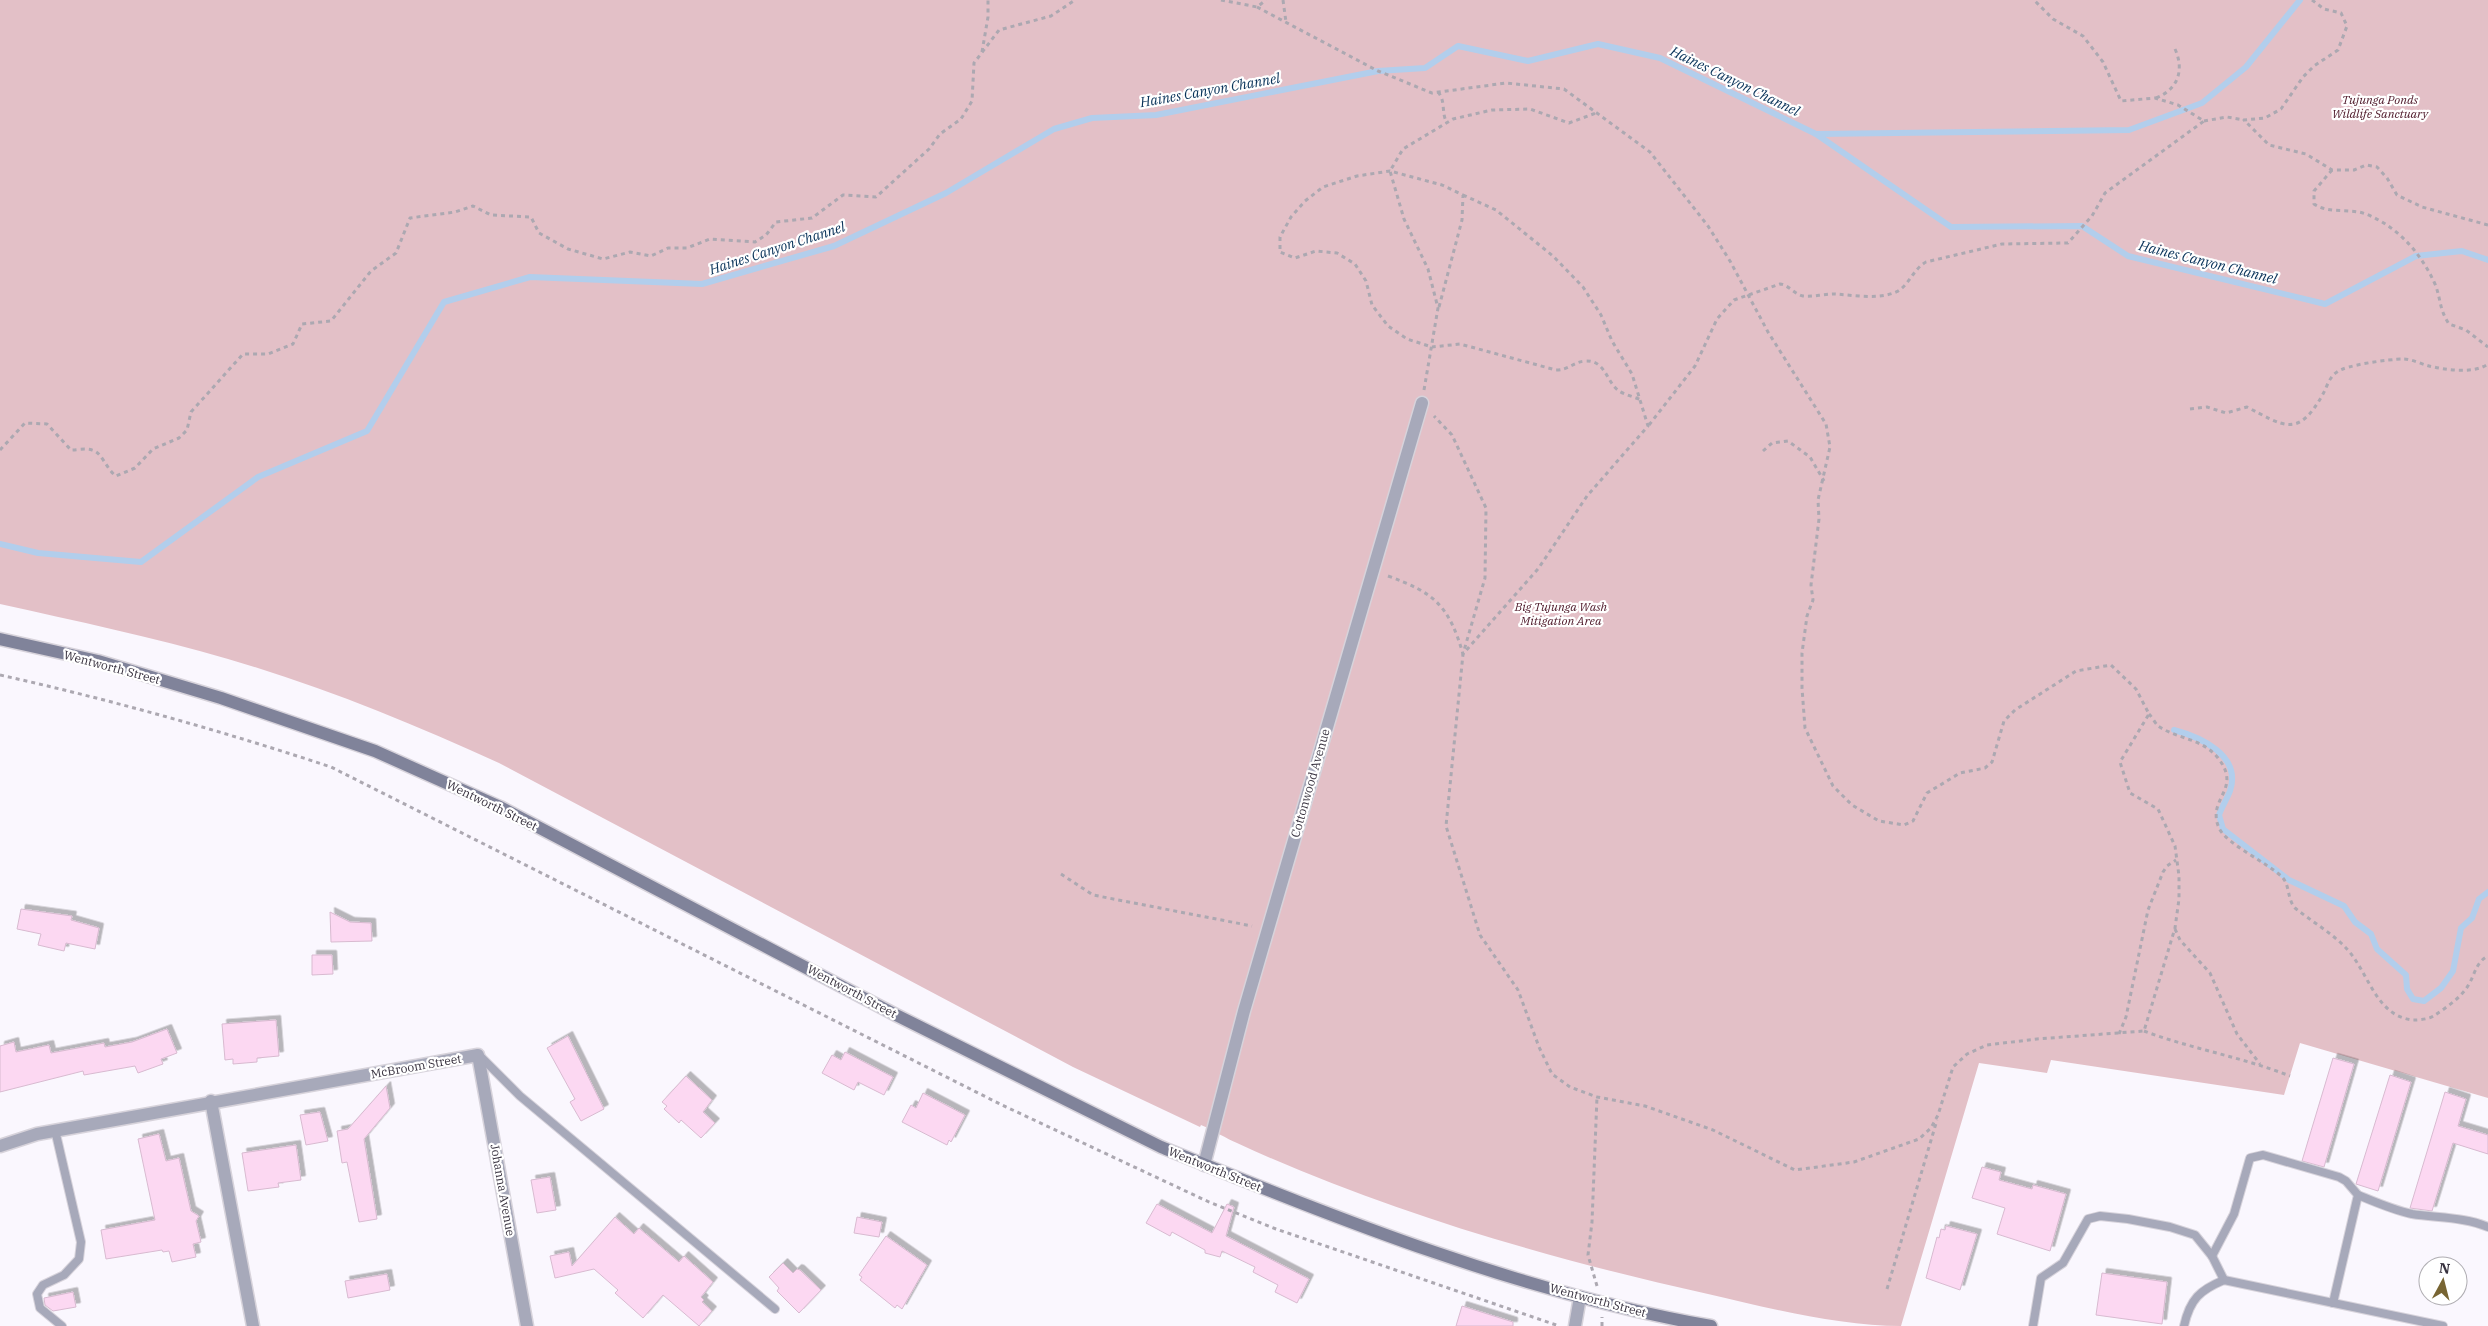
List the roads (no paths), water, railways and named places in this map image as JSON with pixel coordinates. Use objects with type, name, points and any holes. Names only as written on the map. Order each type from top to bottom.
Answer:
[{"type":"main road","name":"Wentworth Street","points":[[0,639],[98,661],[136,672],[221,698],[375,751],[500,807],[896,1015],[1161,1147],[1204,1165],[1321,1211],[1469,1263],[1602,1303],[1711,1326]]},
{"type":"street","name":"Cottonwood Avenue","points":[[1204,1165],[1268,929],[1422,403]]},
{"type":"street","name":"McBroom Street","points":[[0,1146],[55,1130],[478,1055]]},
{"type":"street","name":"Johanna Avenue","points":[[478,1055],[527,1326]]},
{"type":"street","points":[[211,1102],[253,1326]]},
{"type":"street","points":[[1575,1326],[1580,1297]]},
{"type":"lane","name":"McBroom Street","points":[[478,1055],[520,1096],[776,1309]]},
{"type":"lane","points":[[55,1130],[81,1242],[79,1259],[64,1275],[43,1284],[36,1294],[40,1308],[62,1326]]},
{"type":"lane","points":[[2212,1256],[2234,1214],[2250,1158],[2263,1155],[2339,1177],[2346,1181],[2358,1195],[2384,1206],[2411,1213],[2477,1222],[2488,1227]]},
{"type":"lane","points":[[2333,1303],[2358,1195]]},
{"type":"lane","points":[[2033,1326],[2041,1278],[2063,1263],[2088,1219],[2100,1216],[2170,1227],[2195,1235],[2212,1256],[2224,1280]]},
{"type":"lane","points":[[2184,1326],[2187,1313],[2203,1288],[2224,1280],[2443,1326]]},
{"type":"waterway","points":[[1816,134],[2129,130],[2202,103],[2246,67],[2300,0]]},
{"type":"waterway","name":"Haines Canyon Channel","points":[[0,544],[38,553],[141,562],[258,477],[367,431],[444,302],[530,277],[702,284],[834,246],[946,193],[1054,129],[1092,118],[1156,115],[1378,71],[1425,68],[1458,46],[1528,61],[1598,44],[1660,58],[1816,134],[1951,227],[2082,226],[2128,256],[2325,304],[2416,256],[2462,251],[2488,260]]},
{"type":"waterway","points":[[2174,730],[2206,743],[2216,750],[2230,767],[2232,778],[2230,791],[2219,815],[2223,829],[2289,880],[2344,906],[2355,922],[2371,934],[2377,949],[2406,975],[2407,989],[2413,999],[2424,1001],[2441,988],[2453,971],[2461,928],[2472,918],[2479,899],[2488,892]]},
{"type":"park label","name":"Tujunga Ponds Wildlife Sanctuary","points":[[2380,106]]},
{"type":"park label","name":"Big Tujunga Wash Mitigation Area","points":[[1561,613]]}]
